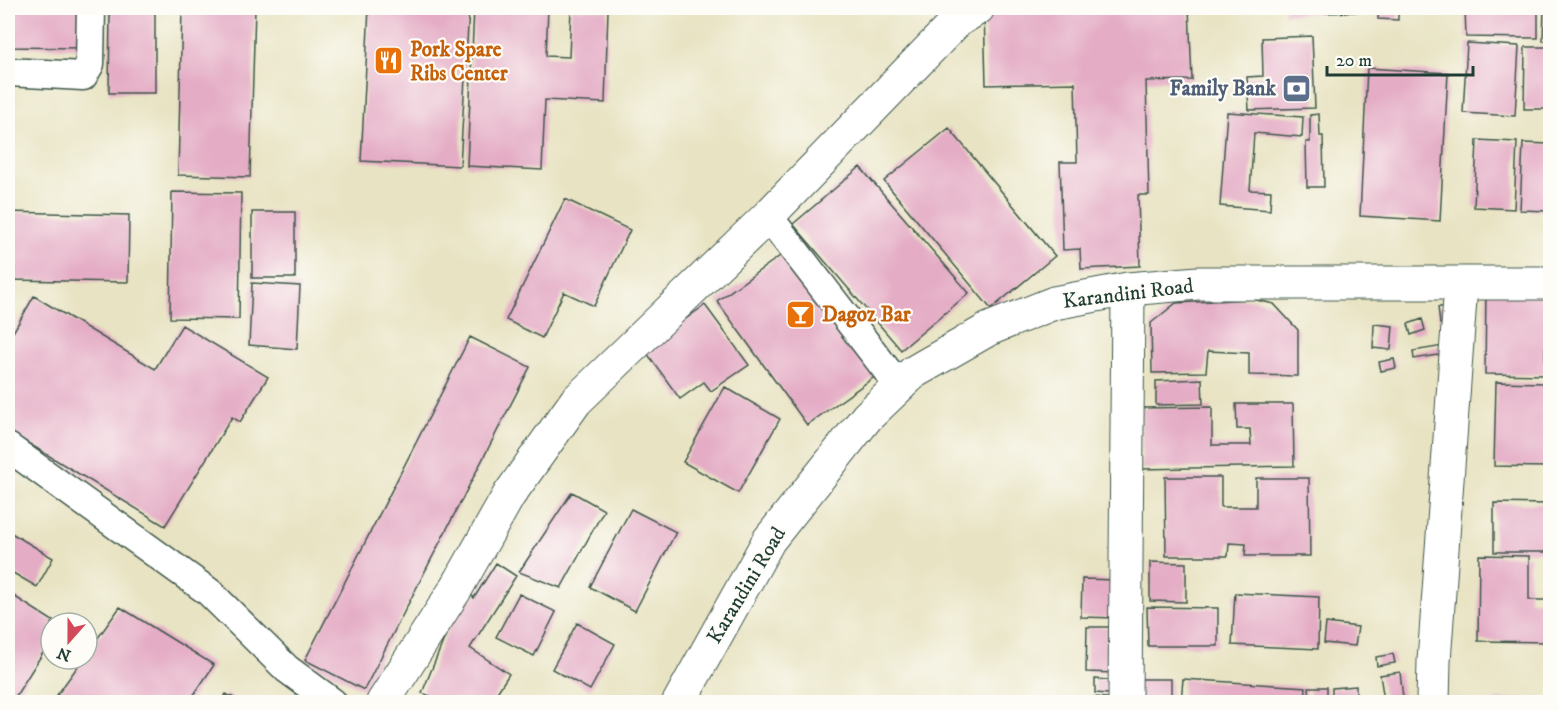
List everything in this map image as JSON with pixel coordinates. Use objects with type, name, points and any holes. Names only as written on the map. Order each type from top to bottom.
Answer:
[{"type":"street","points":[[383,702],[457,587],[509,495],[576,401],[768,216],[957,21],[978,8]]},
{"type":"street","name":"Karandini Road","points":[[679,702],[769,540],[867,417],[914,372],[989,329],[1054,303],[1128,289],[1198,284],[1551,283]]},
{"type":"street","points":[[1433,702],[1461,285]]},
{"type":"street","points":[[1125,702],[1128,289]]},
{"type":"lane","points":[[8,72],[83,76],[90,64],[91,8]]},
{"type":"lane","points":[[768,216],[899,386]]},
{"type":"lane","points":[[8,447],[209,592],[287,669],[332,702]]},
{"type":"building","points":[[8,8],[82,8],[81,48],[8,47]]},
{"type":"building","points":[[182,8],[255,8],[250,177],[178,175]]},
{"type":"building","points":[[369,8],[469,8],[460,166],[361,161]]},
{"type":"building","points":[[474,8],[548,8],[546,56],[569,57],[571,8],[608,10],[605,103],[545,100],[542,170],[467,166]]},
{"type":"building","points":[[1189,8],[1192,80],[1146,81],[1149,195],[1138,195],[1140,266],[1081,269],[1080,249],[1063,250],[1060,162],[1077,162],[1075,83],[986,85],[984,11]]},
{"type":"building","points":[[1284,8],[1356,8],[1356,12],[1284,14]]},
{"type":"building","points":[[1379,8],[1398,8],[1398,20],[1378,19]]},
{"type":"building","points":[[1465,8],[1538,8],[1538,38],[1466,37]]},
{"type":"building","points":[[1544,8],[1550,8],[1550,41],[1543,41]]},
{"type":"building","points":[[110,9],[155,9],[155,93],[109,93]]},
{"type":"building","points":[[1312,36],[1315,108],[1249,110],[1247,77],[1263,76],[1262,38]]},
{"type":"building","points":[[1467,43],[1519,46],[1515,116],[1463,113]]},
{"type":"building","points":[[1525,47],[1550,47],[1550,109],[1524,109]]},
{"type":"building","points":[[1367,68],[1448,73],[1440,221],[1360,216]]},
{"type":"building","points":[[1227,112],[1303,117],[1302,137],[1254,133],[1250,190],[1271,191],[1270,210],[1220,206]]},
{"type":"building","points":[[1319,114],[1320,136],[1323,136],[1324,187],[1307,187],[1306,142],[1310,142],[1310,115]]},
{"type":"building","points":[[949,128],[1055,256],[991,309],[884,181]]},
{"type":"building","points":[[1477,140],[1517,142],[1514,209],[1474,207]]},
{"type":"building","points":[[1523,143],[1550,144],[1550,211],[1520,210]]},
{"type":"building","points":[[860,167],[969,293],[901,350],[793,224]]},
{"type":"building","points":[[172,192],[241,193],[239,319],[170,318]]},
{"type":"building","points":[[565,199],[630,230],[594,306],[564,292],[542,338],[506,320]]},
{"type":"building","points":[[8,212],[129,215],[128,282],[8,280]]},
{"type":"building","points":[[252,212],[295,212],[295,278],[252,278]]},
{"type":"building","points":[[787,251],[877,375],[807,425],[717,301]]},
{"type":"building","points":[[252,283],[300,286],[297,349],[249,345]]},
{"type":"building","points":[[1486,290],[1550,291],[1550,348],[1545,348],[1545,375],[1485,374]]},
{"type":"building","points":[[34,296],[155,369],[182,325],[268,377],[240,422],[232,417],[165,526],[8,431],[8,341]]},
{"type":"building","points":[[1252,299],[1274,304],[1298,330],[1298,376],[1249,375],[1249,353],[1208,351],[1206,372],[1152,373],[1151,323],[1176,303]]},
{"type":"building","points":[[705,305],[749,365],[711,391],[704,382],[680,399],[644,349]]},
{"type":"building","points":[[1438,307],[1446,307],[1448,324],[1440,324]]},
{"type":"building","points":[[1422,319],[1425,330],[1411,335],[1408,324]]},
{"type":"building","points":[[1374,324],[1393,326],[1391,350],[1373,348]]},
{"type":"building","points":[[470,337],[530,367],[364,690],[305,660]]},
{"type":"building","points":[[1443,346],[1444,354],[1414,359],[1413,351]]},
{"type":"building","points":[[1394,359],[1396,368],[1381,371],[1379,362]]},
{"type":"building","points":[[1202,379],[1203,404],[1156,405],[1156,381]]},
{"type":"building","points":[[1496,382],[1550,383],[1550,467],[1494,466]]},
{"type":"building","points":[[725,387],[780,419],[738,493],[683,462]]},
{"type":"building","points":[[1236,404],[1293,404],[1294,466],[1142,469],[1141,408],[1212,407],[1212,445],[1251,445],[1250,429],[1237,429]]},
{"type":"building","points":[[1165,477],[1221,477],[1221,507],[1256,507],[1256,478],[1309,478],[1310,556],[1245,556],[1246,544],[1229,543],[1228,556],[1166,556]]},
{"type":"building","points":[[572,492],[604,510],[561,588],[519,572]]},
{"type":"building","points":[[1494,503],[1550,504],[1550,552],[1494,552]]},
{"type":"building","points":[[631,509],[676,532],[635,611],[590,587]]},
{"type":"building","points":[[8,531],[53,558],[37,587],[8,570]]},
{"type":"building","points":[[1479,555],[1529,556],[1529,600],[1550,600],[1550,642],[1478,641]]},
{"type":"building","points":[[1150,562],[1186,563],[1186,602],[1150,601]]},
{"type":"building","points":[[496,563],[516,576],[470,648],[509,674],[491,702],[446,702],[422,693],[465,588],[474,598]]},
{"type":"building","points":[[1082,579],[1117,580],[1116,618],[1081,617]]},
{"type":"building","points":[[9,593],[39,612],[39,659],[12,702],[8,702]]},
{"type":"building","points":[[1235,593],[1319,597],[1318,649],[1232,645]]},
{"type":"building","points":[[519,594],[556,612],[534,656],[496,637]]},
{"type":"building","points":[[120,607],[214,665],[189,702],[125,702],[118,698],[116,702],[52,702],[74,671],[99,671],[99,636]]},
{"type":"building","points":[[1147,607],[1218,608],[1218,646],[1148,646]]},
{"type":"building","points":[[577,623],[615,644],[590,690],[552,669]]},
{"type":"building","points":[[1326,623],[1358,627],[1355,646],[1324,643]]},
{"type":"building","points":[[1087,627],[1122,627],[1117,673],[1086,672]]},
{"type":"building","points":[[1393,654],[1395,663],[1377,666],[1376,657]]},
{"type":"building","points":[[1400,672],[1403,698],[1384,700],[1380,675]]},
{"type":"building","points":[[1095,679],[1121,681],[1120,695],[1095,693]]},
{"type":"building","points":[[1129,679],[1171,679],[1171,702],[1129,702]]},
{"type":"building","points":[[1183,679],[1306,687],[1305,702],[1181,702]]},
{"type":"building","points":[[1356,686],[1356,702],[1332,702],[1332,688]]},
{"type":"building","points":[[1309,687],[1327,687],[1327,702],[1310,702]]},
{"type":"building","points":[[226,694],[242,702],[221,702]]},
{"type":"building","points":[[1094,697],[1119,699],[1119,702],[1093,702]]},
{"type":"building","points":[[1495,699],[1550,700],[1550,702],[1495,702]]},
{"type":"place","name":"Pork Spare Ribs Center","points":[[389,61]]},
{"type":"place","name":"Family Bank","points":[[1297,88]]},
{"type":"place","name":"Dagoz Bar","points":[[801,314]]}]
